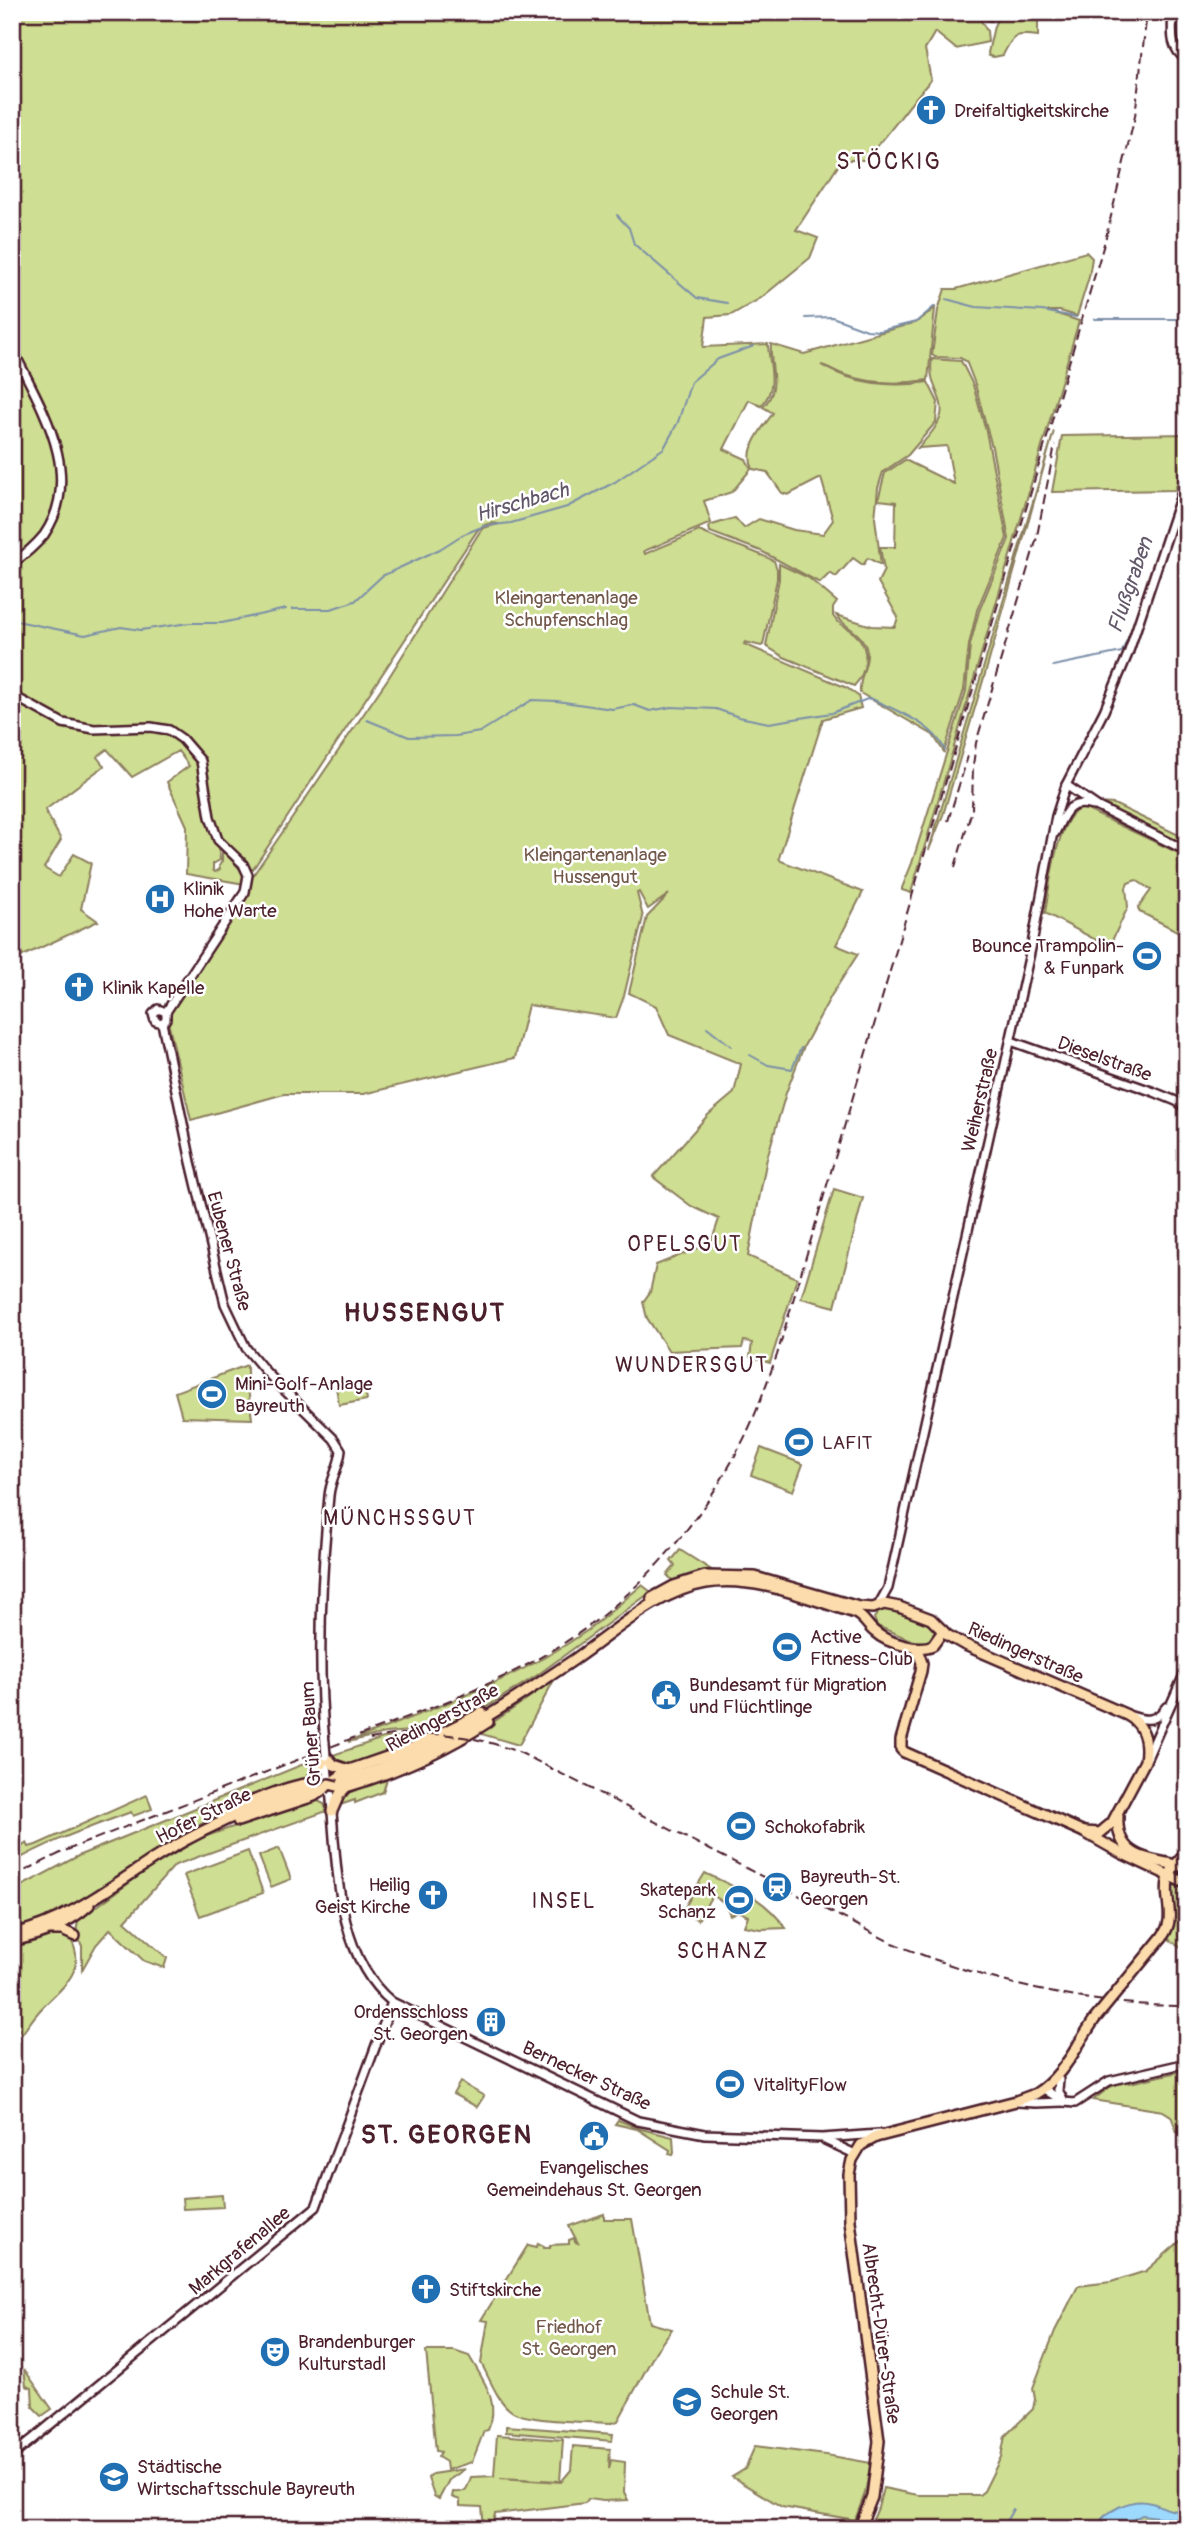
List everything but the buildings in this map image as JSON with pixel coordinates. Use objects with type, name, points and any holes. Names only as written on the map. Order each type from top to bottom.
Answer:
[{"type":"main road","name":"Riedingerstraße","points":[[562,1667],[570,1658],[640,1606],[688,1581],[705,1576],[740,1575],[764,1578],[859,1607],[899,1607],[931,1619],[963,1644],[1127,1715]]},
{"type":"main road","name":"Riedingerstraße","points":[[329,1784],[376,1770],[428,1749],[513,1700],[643,1611],[690,1587],[706,1583],[731,1582],[777,1589],[855,1613],[878,1635],[917,1649]]},
{"type":"main road","points":[[798,1596],[814,1593]]},
{"type":"main road","points":[[868,1623],[868,1616],[876,1606]]},
{"type":"main road","points":[[940,1628],[931,1647],[917,1649],[922,1663],[921,1671],[901,1740],[901,1749],[1084,1832],[1187,1884]]},
{"type":"main road","points":[[196,1834],[314,1796],[349,1770],[407,1750],[513,1700]]},
{"type":"main road","points":[[196,1834],[207,1824],[244,1805],[396,1770],[448,1746],[491,1720],[513,1700]]},
{"type":"main road","points":[[1084,1832],[1103,1832],[1118,1814],[1144,1761],[1144,1735],[1139,1725],[1127,1715]]},
{"type":"main road","points":[[326,1756],[334,1765],[349,1770]]},
{"type":"main road","points":[[326,1756],[329,1784],[339,1795],[332,1811]]},
{"type":"main road","name":"Hofer Straße","points":[[12,1934],[51,1921],[99,1896],[196,1834],[261,1805],[329,1784]]},
{"type":"main road","points":[[314,1796],[324,1800],[332,1811]]},
{"type":"main road","points":[[1118,1814],[1118,1833],[1130,1851],[1145,1858],[1187,1868]]},
{"type":"main road","points":[[855,2154],[865,2142],[885,2133],[1012,2103],[1044,2089],[1073,2055],[1094,2020],[1162,1937],[1171,1919],[1169,1876],[1187,1852]]},
{"type":"main road","name":"Hofer Straße","points":[[12,1941],[50,1930],[82,1911],[99,1896]]},
{"type":"main road","points":[[50,1930],[62,1930],[74,1935],[75,1921],[82,1911]]},
{"type":"main road","name":"Albrecht-Dürer-Straße","points":[[855,2154],[849,2174],[850,2221],[879,2441],[872,2497],[859,2529]]},
{"type":"street","points":[[1173,12],[1174,45],[1187,60]]},
{"type":"street","points":[[12,348],[52,433],[62,472],[56,509],[44,535],[12,564]]},
{"type":"street","name":"Weiherstraße","points":[[876,1606],[888,1588],[1011,1041],[1049,846],[1066,785],[1108,701],[1137,631],[1187,477]]},
{"type":"street","points":[[12,695],[63,723],[94,729],[142,726],[169,730],[182,739],[201,761],[210,817],[218,840],[243,864],[248,879],[245,892],[166,1012],[166,1019],[162,1023],[154,1020],[153,1014],[159,1009],[166,1012]]},
{"type":"street","points":[[1066,785],[1098,807],[1184,849]]},
{"type":"street","points":[[1049,846],[1067,809],[1080,803],[1098,807]]},
{"type":"street","name":"Eubener Straße","points":[[162,1023],[225,1304],[246,1348],[266,1373],[334,1439],[341,1450]]},
{"type":"street","name":"Dieselstraße","points":[[1011,1041],[1154,1092],[1187,1108]]},
{"type":"street","name":"Grüner Baum","points":[[341,1450],[330,1486],[326,1520],[320,1657],[326,1756],[347,1929],[374,1984],[392,2002]]},
{"type":"street","points":[[859,1607],[875,1601],[888,1588]]},
{"type":"street","points":[[888,1588],[891,1600],[899,1607]]},
{"type":"street","points":[[1144,1761],[1187,1668]]},
{"type":"street","points":[[1127,1715],[1143,1720],[1154,1718],[1174,1695]]},
{"type":"street","name":"Bernecker Straße","points":[[392,2002],[638,2121],[705,2134],[822,2138],[885,2133]]},
{"type":"street","name":"Markgrafenallee","points":[[12,2456],[316,2207],[392,2002]]},
{"type":"street","points":[[1012,2103],[1079,2102],[1103,2084],[1115,2079],[1187,2063]]},
{"type":"street","points":[[1059,2080],[1058,2090],[1064,2102]]},
{"type":"street","points":[[1044,2089],[1064,2102]]},
{"type":"street","points":[[837,2137],[849,2144],[855,2154]]},
{"type":"street","name":"Bernecker Straße","points":[[822,2138],[855,2154]]},
{"type":"green space","points":[[12,12],[996,12],[991,21],[979,17],[987,31],[988,42],[956,49],[935,32],[925,49],[931,80],[865,160],[842,160],[796,230],[818,238],[810,258],[761,298],[731,315],[707,317],[703,347],[768,344],[772,376],[767,399],[761,406],[749,400],[724,449],[746,459],[751,469],[732,492],[704,501],[711,523],[644,551],[645,554],[699,531],[774,561],[777,579],[763,645],[744,644],[847,688],[858,696],[861,708],[823,719],[779,858],[863,892],[836,945],[858,954],[804,1046],[786,1093],[767,1158],[748,1256],[797,1278],[770,1363],[750,1357],[752,1343],[744,1341],[742,1348],[669,1351],[647,1318],[643,1302],[650,1292],[656,1265],[711,1243],[719,1219],[691,1206],[653,1177],[708,1115],[734,1093],[741,1064],[669,1035],[656,1006],[629,993],[647,917],[669,894],[648,909],[639,892],[637,893],[643,917],[616,1018],[528,1005],[515,1058],[363,1094],[284,1094],[191,1120],[166,1013],[247,884],[389,677],[479,533],[483,528],[499,524],[487,524],[477,531],[253,869],[249,869],[220,839],[213,816],[205,761],[171,728],[152,723],[95,725],[65,720],[12,691],[12,567],[42,533],[12,561],[12,352],[55,433],[12,345]]},
{"type":"green space","points":[[999,15],[1038,15],[1038,36],[1016,36],[1003,55],[989,56],[994,26]]},
{"type":"green space","points":[[1086,252],[1092,258],[1077,316],[1048,311],[1079,321],[911,893],[902,888],[966,691],[970,645],[979,611],[1009,539],[992,447],[966,361],[932,355],[938,310],[945,289],[956,289]]},
{"type":"green space","points":[[935,308],[928,380],[876,382],[842,374],[821,365],[846,377],[873,383],[900,385],[928,382],[938,402],[936,422],[908,455],[883,472],[878,488],[875,518],[881,565],[868,558],[863,565],[853,558],[836,577],[830,573],[820,583],[761,551],[710,532],[709,527],[712,525],[735,518],[744,528],[759,519],[794,530],[823,534],[833,520],[821,478],[788,495],[782,493],[767,472],[753,469],[750,454],[752,447],[773,413],[763,407],[772,393],[771,344],[804,354],[917,322]]},
{"type":"green space","points":[[932,359],[961,361],[973,385],[986,431],[1007,538],[977,610],[969,645],[964,690],[944,752],[933,735],[860,693],[867,658],[865,645],[836,615],[872,626],[895,627],[898,617],[878,582],[884,570],[880,547],[895,547],[896,502],[878,500],[885,473],[905,460],[954,484],[947,446],[918,448],[935,428],[941,415],[941,402],[932,376]]},
{"type":"green space","points":[[1054,431],[943,815],[929,850]]},
{"type":"green space","points":[[1187,434],[1187,454],[1175,490],[1052,492],[1062,436]]},
{"type":"green space","points":[[779,564],[809,578],[837,602],[833,608],[833,616],[855,634],[865,653],[862,674],[854,686],[784,657],[766,646],[779,579]]},
{"type":"green space","points":[[12,699],[59,725],[156,731],[172,737],[186,747],[201,772],[211,827],[219,846],[220,860],[213,864],[213,870],[215,872],[220,869],[222,849],[246,876],[245,884],[186,874],[187,826],[167,782],[189,766],[178,751],[132,777],[107,749],[97,757],[104,766],[45,810],[61,840],[44,868],[59,877],[74,854],[91,863],[81,909],[98,921],[12,961]]},
{"type":"green space","points":[[1098,803],[1114,804],[1187,839],[1187,847]]},
{"type":"green space","points":[[1083,808],[1187,857],[1187,936],[1140,912],[1138,908],[1151,890],[1136,880],[1128,883],[1128,907],[1109,947],[1045,913],[1061,837],[1074,813]]},
{"type":"green space","points":[[834,1189],[863,1198],[835,1307],[801,1298]]},
{"type":"green space","name":"Mini-Golf-Anlage Bayreuth","points":[[247,1365],[252,1419],[182,1417],[175,1392]]},
{"type":"green space","points":[[364,1383],[367,1400],[339,1405],[336,1387]]},
{"type":"green space","points":[[761,1448],[803,1464],[793,1491],[751,1475]]},
{"type":"green space","points":[[680,1550],[713,1571],[692,1574],[673,1581],[667,1575],[675,1566],[671,1561]]},
{"type":"green space","points":[[642,1585],[651,1592],[536,1676],[488,1706],[437,1729],[385,1733],[348,1742],[441,1706],[532,1665],[588,1630]]},
{"type":"green space","points":[[882,1608],[927,1622],[936,1633],[936,1639],[923,1645],[877,1626],[874,1618]]},
{"type":"green space","points":[[554,1680],[519,1745],[478,1733]]},
{"type":"green space","points":[[427,1736],[350,1764],[338,1763],[333,1755],[383,1738]]},
{"type":"green space","points":[[316,1759],[313,1774],[307,1778],[258,1796],[211,1818],[62,1911],[38,1923],[12,1930],[12,1891],[80,1855]]},
{"type":"green space","points":[[387,1779],[383,1792],[355,1803],[355,1800],[340,1805],[342,1798],[352,1789]]},
{"type":"green space","points":[[147,1795],[152,1809],[133,1816],[131,1812],[86,1829],[12,1863],[12,1853],[27,1843],[29,1847],[36,1845]]},
{"type":"green space","points":[[314,1799],[324,1804],[327,1811],[175,1865],[125,1921],[167,1958],[164,1968],[144,1961],[110,1929],[96,1945],[82,1970],[82,1946],[76,1933],[78,1920],[147,1870],[201,1838]]},
{"type":"green space","points":[[279,1848],[291,1879],[271,1887],[259,1856]]},
{"type":"green space","points":[[248,1851],[263,1893],[200,1916],[184,1875]]},
{"type":"green space","name":"Skatepark Schanz","points":[[705,1873],[759,1901],[786,1928],[760,1929],[744,1926],[748,1916],[738,1911],[730,1915],[725,1903],[697,1886]]},
{"type":"green space","points":[[1172,1884],[1187,1890],[1187,1940],[1181,1947],[1167,1938],[1174,1925]]},
{"type":"green space","points":[[695,1889],[711,1897],[698,1920],[683,1911]]},
{"type":"green space","points":[[58,1934],[68,1935],[74,1946],[76,1957],[72,1975],[37,2013],[22,2034],[19,2029],[12,2033],[12,1947]]},
{"type":"green space","points":[[1187,2070],[1187,2132],[1183,2135],[1177,2132],[1171,2116],[1163,2111],[1093,2100],[1110,2087],[1125,2081],[1130,2083]]},
{"type":"green space","points":[[460,2082],[484,2096],[477,2107],[453,2094]]},
{"type":"green space","points":[[618,2120],[673,2137],[673,2155],[669,2154],[670,2150],[637,2129],[615,2124]]},
{"type":"green space","points":[[222,2195],[223,2207],[183,2209],[182,2198]]},
{"type":"green space","name":"Friedhof St. Georgen","points":[[604,2214],[604,2219],[632,2219],[650,2323],[672,2329],[656,2351],[618,2421],[559,2421],[518,2414],[501,2400],[481,2363],[488,2321],[481,2320],[528,2245],[537,2247],[538,2243],[544,2248],[550,2248],[550,2245],[569,2244],[569,2240],[574,2238],[578,2243],[569,2226]]},
{"type":"green space","points":[[1187,2235],[1187,2281],[1181,2287],[1187,2295],[1187,2529],[869,2529],[883,2488],[918,2495],[979,2495],[984,2491],[1001,2457],[1005,2436],[1033,2409],[1033,2388],[1055,2331],[1078,2286],[1111,2282],[1146,2271]]},
{"type":"green space","points":[[426,2351],[454,2351],[469,2356],[485,2383],[491,2401],[488,2430],[484,2431],[472,2462],[447,2470],[446,2462],[438,2457],[441,2452],[436,2451]]},
{"type":"green space","points":[[24,2369],[52,2409],[42,2416],[33,2407],[32,2388],[26,2386]]},
{"type":"green space","points":[[506,2426],[613,2434],[612,2441],[506,2432]]},
{"type":"green space","points":[[497,2435],[563,2440],[560,2481],[500,2478],[561,2482],[571,2470],[573,2446],[610,2449],[609,2469],[611,2460],[625,2462],[624,2492],[628,2500],[588,2499],[585,2503],[495,2514],[487,2529],[476,2529],[484,2527],[482,2507],[460,2506],[460,2500],[452,2497],[453,2492],[465,2490],[471,2477],[494,2476]]},
{"type":"green space","points":[[755,2446],[871,2463],[865,2493],[855,2520],[782,2507],[732,2477],[745,2469]]},
{"type":"green space","points":[[465,2469],[449,2480],[439,2499],[434,2496],[428,2478],[432,2474]]},
{"type":"water","points":[[1187,2436],[1187,2517],[1184,2520],[1142,2515],[1115,2529],[1094,2529],[1111,2511],[1135,2502],[1152,2503],[1174,2511],[1183,2510],[1185,2501],[1179,2449],[1181,2441]]},
{"type":"waterway","points":[[617,215],[629,228],[634,244],[697,298],[727,303]]},
{"type":"waterway","name":"Hirschbach","points":[[946,299],[976,307],[1042,311],[1076,317]]},
{"type":"waterway","name":"Hirschbach","points":[[805,318],[832,317],[867,330],[879,331],[916,322],[935,306]]},
{"type":"waterway","name":"Hirschbach","points":[[1095,319],[1187,319]]},
{"type":"waterway","name":"Hirschbach","points":[[292,609],[331,609],[355,601],[382,576],[440,549],[462,535],[484,526],[511,523],[567,507],[615,482],[664,448],[678,422],[691,382],[718,359],[754,346]]},
{"type":"waterway","name":"Flußgraben","points":[[1053,666],[1122,652],[1135,621],[1187,460]]},
{"type":"waterway","name":"Hirschbach","points":[[12,620],[85,635],[121,627],[141,630],[189,623],[222,623],[286,609]]},
{"type":"waterway","points":[[367,720],[409,737],[456,736],[480,732],[532,700],[612,709],[634,705],[650,711],[671,707],[716,709],[769,723],[832,713],[870,698],[923,725],[932,732],[945,750]]},
{"type":"waterway","points":[[707,1027],[731,1046]]},
{"type":"waterway","points":[[750,1055],[768,1065],[792,1069],[801,1048]]},
{"type":"waterway","points":[[1002,2529],[1013,2509]]},
{"type":"railway","points":[[12,1877],[67,1850],[461,1696],[539,1658],[591,1624],[641,1581],[686,1531],[723,1477],[750,1426],[777,1355],[1106,237],[1135,116],[1147,12]]},
{"type":"railway","points":[[955,867],[972,810],[976,743],[1036,541],[1055,445]]},
{"type":"railway","points":[[948,821],[968,756]]},
{"type":"railway","points":[[370,1739],[409,1734],[448,1735],[485,1742],[523,1754],[892,1943],[964,1969],[1036,1989],[1073,1996],[1110,2002],[1187,2006]]},
{"type":"place","name":"Dreifaltigkeitskirche","points":[[931,110]]},
{"type":"place","name":"Klinik Hohe Warte","points":[[160,899]]},
{"type":"place","name":"Bounce Trampolin- & Funpark","points":[[1147,956]]},
{"type":"place","name":"Klinik Kapelle","points":[[79,987]]},
{"type":"place","name":"Mini-Golf-Anlage Bayreuth","points":[[212,1394]]},
{"type":"place","name":"LAFIT","points":[[799,1442]]},
{"type":"place","name":"Active Fitness-Club","points":[[787,1647]]},
{"type":"place","name":"Bundesamt für Migration und Flüchtlinge","points":[[666,1695]]},
{"type":"place","name":"Schokofabrik","points":[[741,1826]]},
{"type":"place","name":"Bayreuth-St. Georgen","points":[[777,1887]]},
{"type":"place","name":"Heilig Geist Kirche","points":[[433,1895]]},
{"type":"place","name":"Skatepark Schanz","points":[[739,1900]]},
{"type":"place","name":"Ordensschloss St. Georgen","points":[[491,2022]]},
{"type":"place","name":"VitalityFlow","points":[[730,2084]]},
{"type":"place","name":"Evangelisches Gemeindehaus St. Georgen","points":[[594,2136]]},
{"type":"place","name":"Stiftskirche","points":[[426,2289]]},
{"type":"place","name":"Brandenburger Kulturstadl","points":[[275,2352]]},
{"type":"place","name":"Schule St. Georgen","points":[[687,2402]]},
{"type":"place","name":"Städtische Wirtschaftsschule Bayreuth","points":[[114,2477]]},
{"type":"district","name":"STÖCKIG","points":[[889,161]]},
{"type":"district","name":"OPELSGUT","points":[[685,1244]]},
{"type":"district","name":"HUSSENGUT","points":[[425,1312]]},
{"type":"district","name":"WUNDERSGUT","points":[[692,1365]]},
{"type":"district","name":"MÜNCHSSGUT","points":[[400,1518]]},
{"type":"district","name":"INSEL","points":[[564,1901]]},
{"type":"district","name":"SCHANZ","points":[[723,1951]]},
{"type":"district","name":"ST. GEORGEN","points":[[447,2134]]},
{"type":"park label","name":"Kleingartenanlage Schupfenschlag","points":[[566,608]]},
{"type":"park label","name":"Kleingartenanlage Hussengut","points":[[595,865]]}]
